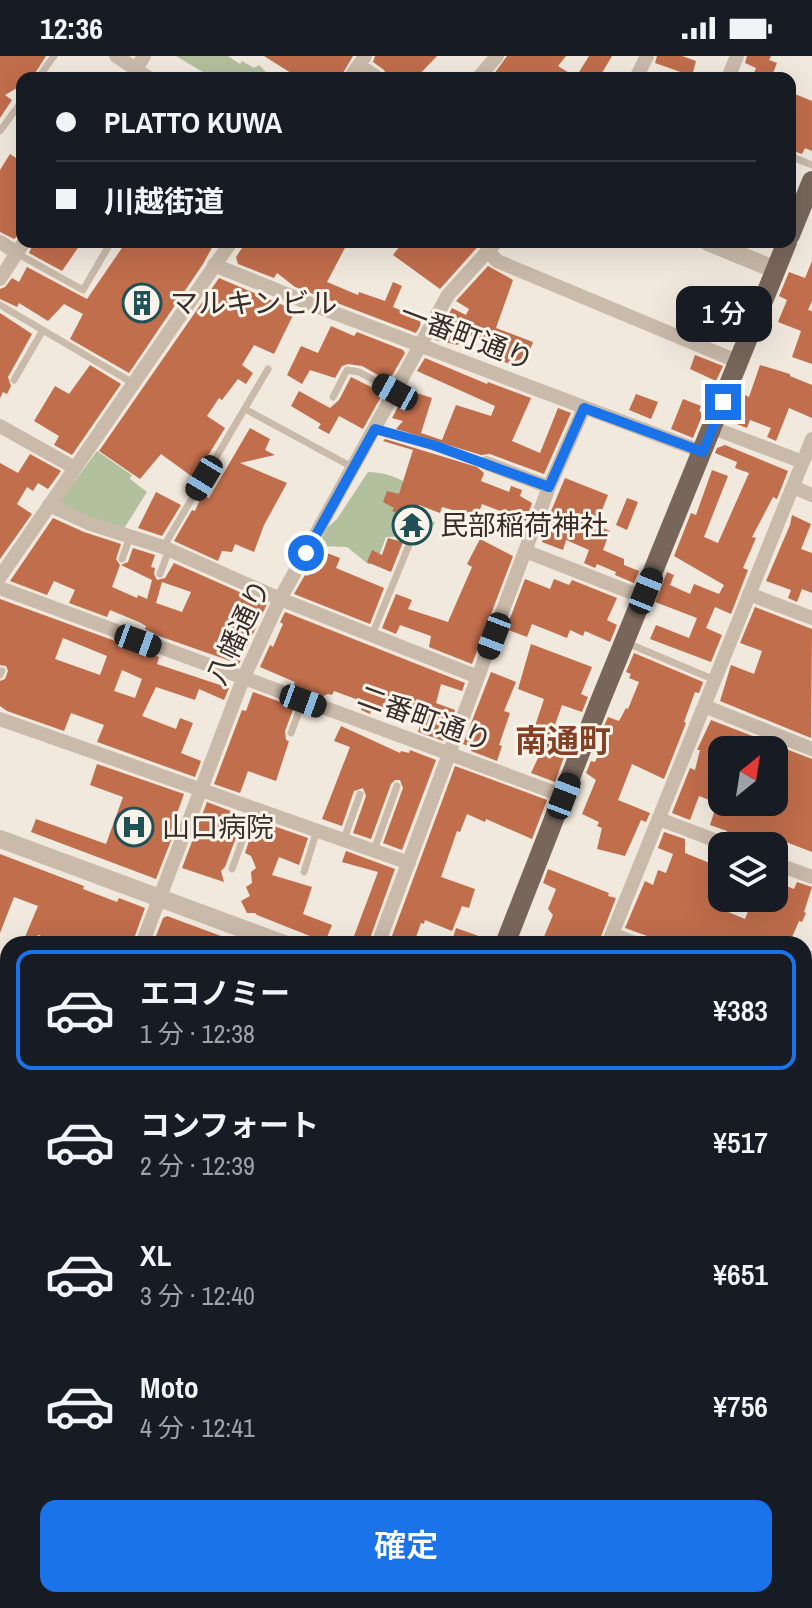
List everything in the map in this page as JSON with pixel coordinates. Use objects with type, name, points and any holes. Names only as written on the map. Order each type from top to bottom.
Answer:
[{"type":"main road","points":[[796,220],[812,181]]},
{"type":"main road","points":[[508,936],[785,248]]},
{"type":"street","points":[[116,56],[135,72]]},
{"type":"street","points":[[483,72],[497,56]]},
{"type":"street","points":[[0,279],[21,248]]},
{"type":"street","points":[[0,577],[227,248]]},
{"type":"street","name":"八幡通り","points":[[145,936],[243,679],[280,599],[448,295],[490,248]]},
{"type":"street","points":[[493,248],[497,261],[739,362]]},
{"type":"street","points":[[723,248],[776,270]]},
{"type":"street","name":"一番町通り","points":[[214,265],[703,452]]},
{"type":"street","points":[[381,936],[549,487],[584,408]]},
{"type":"street","points":[[0,426],[75,468]]},
{"type":"street","points":[[713,428],[803,462]]},
{"type":"street","points":[[611,936],[812,439]]},
{"type":"street","points":[[486,463],[549,487]]},
{"type":"street","points":[[793,487],[812,495]]},
{"type":"street","points":[[49,505],[88,523],[166,548],[280,599],[478,677]]},
{"type":"street","points":[[525,551],[643,597]]},
{"type":"street","name":"二番町通り","points":[[0,588],[564,796]]},
{"type":"street","points":[[749,594],[812,618]]},
{"type":"street","points":[[704,706],[812,749]]},
{"type":"street","points":[[0,719],[409,863]]},
{"type":"street","points":[[659,819],[708,838]]},
{"type":"street","points":[[0,839],[262,936]]},
{"type":"street","points":[[788,868],[812,877]]},
{"type":"lane","points":[[0,131],[16,109]]},
{"type":"lane","points":[[21,248],[83,290],[108,248]]},
{"type":"lane","points":[[0,305],[133,383]]},
{"type":"lane","points":[[14,380],[43,330]]},
{"type":"lane","points":[[160,574],[166,548],[268,369]]},
{"type":"lane","points":[[333,397],[347,370],[359,372],[395,392]]},
{"type":"lane","points":[[245,409],[353,468]]},
{"type":"lane","points":[[375,429],[486,463]]},
{"type":"lane","points":[[372,635],[414,533]]},
{"type":"lane","points":[[122,559],[130,537]]},
{"type":"lane","points":[[625,643],[715,680]]},
{"type":"lane","points":[[291,733],[303,701]]},
{"type":"lane","points":[[374,850],[397,786]]},
{"type":"lane","points":[[344,839],[360,794]]},
{"type":"lane","points":[[232,869],[254,808]]},
{"type":"lane","points":[[304,872],[317,830]]},
{"type":"green space","points":[[176,56],[228,56],[240,64],[242,61],[254,68],[259,65],[266,72],[203,72]]},
{"type":"green space","points":[[97,451],[132,475],[130,479],[147,492],[123,530],[57,505]]},
{"type":"green space","points":[[368,472],[389,475],[407,484],[407,515],[417,518],[422,513],[435,523],[431,529],[386,537],[376,564],[368,564],[347,547],[318,546],[327,528],[337,519]]},
{"type":"building","points":[[0,56],[46,56],[36,72],[16,72],[16,89],[5,95],[12,100],[0,118]]},
{"type":"building","points":[[264,56],[353,56],[344,72],[289,72]]},
{"type":"building","points":[[375,56],[437,56],[422,72],[385,72],[373,62]]},
{"type":"building","points":[[507,56],[566,56],[558,66],[568,72],[495,72]]},
{"type":"building","points":[[589,56],[612,56],[603,72],[579,72]]},
{"type":"building","points":[[657,56],[682,56],[696,61],[693,72],[681,72],[655,63]]},
{"type":"building","points":[[747,56],[771,56],[769,60],[777,63],[773,72],[754,72],[756,68],[745,63]]},
{"type":"building","points":[[796,94],[812,101],[812,151],[805,148],[802,154],[796,152]]},
{"type":"building","points":[[10,154],[16,158],[14,239],[0,232],[0,170]]},
{"type":"building","points":[[31,248],[78,248],[62,271],[29,253]]},
{"type":"building","points":[[122,248],[212,248],[129,373],[70,339],[83,314],[64,304],[48,321],[19,303],[17,307],[0,299],[0,289],[12,278],[19,282],[27,267],[87,299]]},
{"type":"building","points":[[242,248],[345,248],[327,282],[358,295],[359,292],[385,301],[393,282],[402,286],[393,307],[421,319],[420,326],[416,333],[295,287],[277,273],[274,278],[238,264],[236,257]]},
{"type":"building","points":[[398,248],[477,248],[440,289],[393,255]]},
{"type":"building","points":[[812,261],[812,301],[808,310],[812,311],[812,364],[792,357],[801,331],[778,322],[787,300],[779,296],[789,272],[805,278]]},
{"type":"building","points":[[488,266],[513,280],[496,328],[533,342],[527,358],[524,357],[519,367],[487,356],[492,344],[464,333],[458,345],[435,340],[452,308],[466,315],[469,309],[456,301]]},
{"type":"building","points":[[219,278],[292,309],[294,313],[274,354],[254,345],[242,365],[253,373],[246,384],[238,379],[207,416],[225,428],[194,478],[161,454],[140,479],[99,451]]},
{"type":"building","points":[[0,313],[32,334],[8,377],[11,386],[7,394],[3,392],[0,398]]},
{"type":"building","points":[[331,326],[354,336],[357,332],[403,350],[405,353],[389,381],[362,366],[348,364],[342,366],[335,378],[310,370],[302,384],[287,375],[301,346],[318,353]]},
{"type":"building","points":[[695,355],[723,366],[716,381],[690,369]]},
{"type":"building","points":[[425,358],[487,384],[531,398],[512,441],[540,453],[558,408],[571,413],[544,474],[490,454],[481,455],[396,429],[403,421],[392,418],[400,403],[410,406],[414,392],[432,398],[421,433],[442,440],[456,405],[491,416],[495,406],[417,371]]},
{"type":"building","points":[[90,365],[121,384],[72,455],[54,445],[59,436],[34,421],[55,386],[69,394]]},
{"type":"building","points":[[760,365],[812,385],[812,418],[789,408],[776,441],[767,437],[771,428],[750,420],[747,428],[729,421],[741,393],[749,397]]},
{"type":"building","points":[[351,377],[383,393],[363,429],[339,416],[329,434],[318,428],[321,424],[291,406],[299,391],[330,408],[339,400]]},
{"type":"building","points":[[636,394],[658,402],[651,419],[629,410]]},
{"type":"building","points":[[683,399],[701,406],[699,411],[703,413],[693,438],[671,429]]},
{"type":"building","points":[[250,428],[270,439],[265,450],[275,455],[240,463],[287,483],[264,525],[254,552],[235,544],[232,552],[222,551],[218,561],[174,541],[202,495],[209,498]]},
{"type":"building","points":[[385,439],[477,467],[484,473],[481,481],[509,492],[511,486],[522,490],[520,496],[532,503],[526,521],[482,504],[477,517],[442,507],[440,513],[419,505],[414,520],[392,511],[394,508],[383,502],[387,491],[399,494],[413,450],[383,441]]},
{"type":"building","points":[[725,445],[788,471],[777,499],[773,497],[752,537],[756,538],[743,568],[748,570],[731,614],[715,607],[706,628],[722,635],[711,662],[650,639],[656,625],[689,638],[697,618],[655,602],[667,572],[674,575],[670,585],[690,594],[694,584],[719,594],[724,585],[674,556],[691,513],[696,515],[712,470],[728,476],[704,537],[718,543],[749,473],[735,468],[737,462],[715,453],[717,448]]},
{"type":"building","points":[[30,454],[61,471],[48,489],[38,483],[33,491],[27,487],[17,504],[32,514],[0,559],[0,463],[18,473]]},
{"type":"building","points":[[565,478],[608,495],[596,525],[610,531],[603,550],[624,559],[624,565],[639,571],[634,583],[597,564],[595,568],[584,563],[589,550],[566,540],[563,550],[542,542],[546,523]]},
{"type":"building","points":[[156,492],[181,505],[162,536],[138,528]]},
{"type":"building","points":[[627,498],[638,502],[627,530],[616,525]]},
{"type":"building","points":[[792,515],[811,524],[801,549],[812,553],[812,593],[802,589],[797,602],[788,598],[791,590],[766,581]]},
{"type":"building","points":[[53,518],[121,544],[116,559],[120,565],[112,587],[137,598],[138,595],[147,599],[152,580],[121,565],[128,562],[133,548],[155,555],[151,567],[155,568],[157,580],[165,578],[174,563],[267,604],[239,664],[159,636],[139,622],[110,610],[107,617],[69,603],[75,590],[54,581],[47,595],[10,581]],"holes":[[[162,582],[191,592],[182,612],[156,603]]]},
{"type":"building","points":[[388,538],[403,542],[391,572],[367,562],[372,550],[382,555]]},
{"type":"building","points":[[480,539],[513,556],[472,664],[429,647],[431,636],[400,625],[396,634],[382,628],[396,594],[412,600],[408,609],[448,622],[472,567],[467,564]]},
{"type":"building","points":[[319,550],[340,558],[336,568],[384,588],[370,624],[294,594],[305,575],[308,576]]},
{"type":"building","points":[[525,579],[550,589],[554,579],[569,585],[572,580],[617,598],[607,620],[617,625],[610,642],[585,631],[583,636],[570,630],[567,638],[532,624],[527,637],[506,629]]},
{"type":"building","points":[[0,599],[159,657],[157,664],[229,688],[224,700],[199,689],[195,700],[156,687],[142,716],[176,729],[180,718],[193,723],[181,753],[201,761],[195,777],[97,742],[104,725],[71,713],[64,731],[7,711],[0,706],[0,681],[5,679],[8,671],[6,666],[0,665]],"holes":[[[63,638],[107,656],[100,675],[55,659]],[[122,670],[142,679],[135,698],[114,691]]]},
{"type":"building","points":[[755,607],[812,629],[811,738],[720,701],[731,665],[754,674],[762,651],[740,643]]},
{"type":"building","points":[[285,612],[465,683],[462,691],[441,684],[436,703],[455,710],[443,741],[418,732],[421,722],[380,707],[378,713],[371,711],[370,714],[361,710],[364,702],[334,691],[332,695],[323,696],[293,686],[295,682],[260,667],[270,645],[273,647]]},
{"type":"building","points":[[531,644],[592,667],[581,694],[588,697],[582,712],[562,705],[550,739],[553,740],[550,750],[564,757],[555,782],[531,773],[538,758],[531,756],[539,734],[533,732],[544,699],[518,689]]},
{"type":"building","points":[[634,653],[703,682],[699,693],[695,692],[664,779],[632,764],[618,800],[650,813],[646,822],[641,820],[625,856],[597,849],[602,828],[597,826],[599,822],[582,814],[596,780],[586,773],[591,761],[595,762],[609,731],[603,728],[608,717],[619,721],[628,709],[639,682],[629,678],[631,674],[626,672]]},
{"type":"building","points":[[491,672],[516,682],[504,711],[510,713],[497,761],[471,751],[472,748],[463,744]]},
{"type":"building","points":[[253,692],[294,707],[285,731],[286,740],[289,741],[276,781],[248,771],[240,793],[214,784],[242,710],[246,711]]},
{"type":"building","points":[[711,720],[752,736],[708,736],[708,800],[699,796],[690,820],[672,813],[690,768],[695,770],[700,750],[697,750]]},
{"type":"building","points":[[341,726],[400,753],[409,753],[410,750],[436,760],[402,850],[383,843],[403,788],[400,780],[391,784],[371,839],[353,833],[366,796],[363,788],[354,791],[342,826],[322,819],[350,747],[334,741]]},
{"type":"building","points":[[788,750],[812,759],[812,852],[788,843],[788,832],[727,832],[710,825],[713,816],[788,816]]},
{"type":"building","name":"山口病院","points":[[97,764],[184,794],[156,879],[31,832],[36,819],[106,844],[123,797],[90,785]]},
{"type":"building","points":[[455,766],[547,800],[532,839],[467,814],[460,832],[457,831],[441,877],[475,889],[469,908],[462,906],[452,931],[425,920],[416,936],[392,936]]},
{"type":"building","points":[[207,802],[244,816],[221,871],[224,882],[182,868]]},
{"type":"building","points":[[268,824],[308,838],[299,865],[279,857],[272,875],[312,887],[303,914],[332,925],[327,936],[310,936],[255,913],[247,913],[241,901],[250,896],[246,887],[252,883],[251,872],[256,868],[251,856],[245,853],[253,829],[265,834]]},
{"type":"building","points":[[664,832],[685,839],[685,853],[708,862],[708,912],[728,912],[745,919],[748,912],[788,912],[788,887],[794,889],[797,882],[812,887],[802,922],[799,921],[792,936],[647,936],[625,928],[645,881],[653,885],[658,870],[666,873],[673,854],[658,848]]},
{"type":"building","points":[[346,851],[395,869],[371,936],[354,936],[378,872],[342,862]]},
{"type":"building","points":[[0,854],[117,902],[119,898],[145,908],[135,936],[25,936],[38,906],[14,897],[0,933]]},
{"type":"building","points":[[548,869],[616,898],[601,936],[544,936],[553,915],[548,909],[556,889],[543,883]]},
{"type":"building","points":[[167,916],[221,936],[156,936],[163,918]]},
{"type":"building","points":[[456,928],[479,936],[454,936]]},
{"type":"place","name":"マルキンビル","points":[[142,303]]},
{"type":"place","name":"民部稲荷神社","points":[[412,525]]},
{"type":"place","name":"山口病院","points":[[134,827]]},
{"type":"district","name":"南通町","points":[[563,740]]},
{"type":"route","points":[[306,553],[375,429],[433,445],[549,487],[584,408],[703,452],[723,402]]}]
